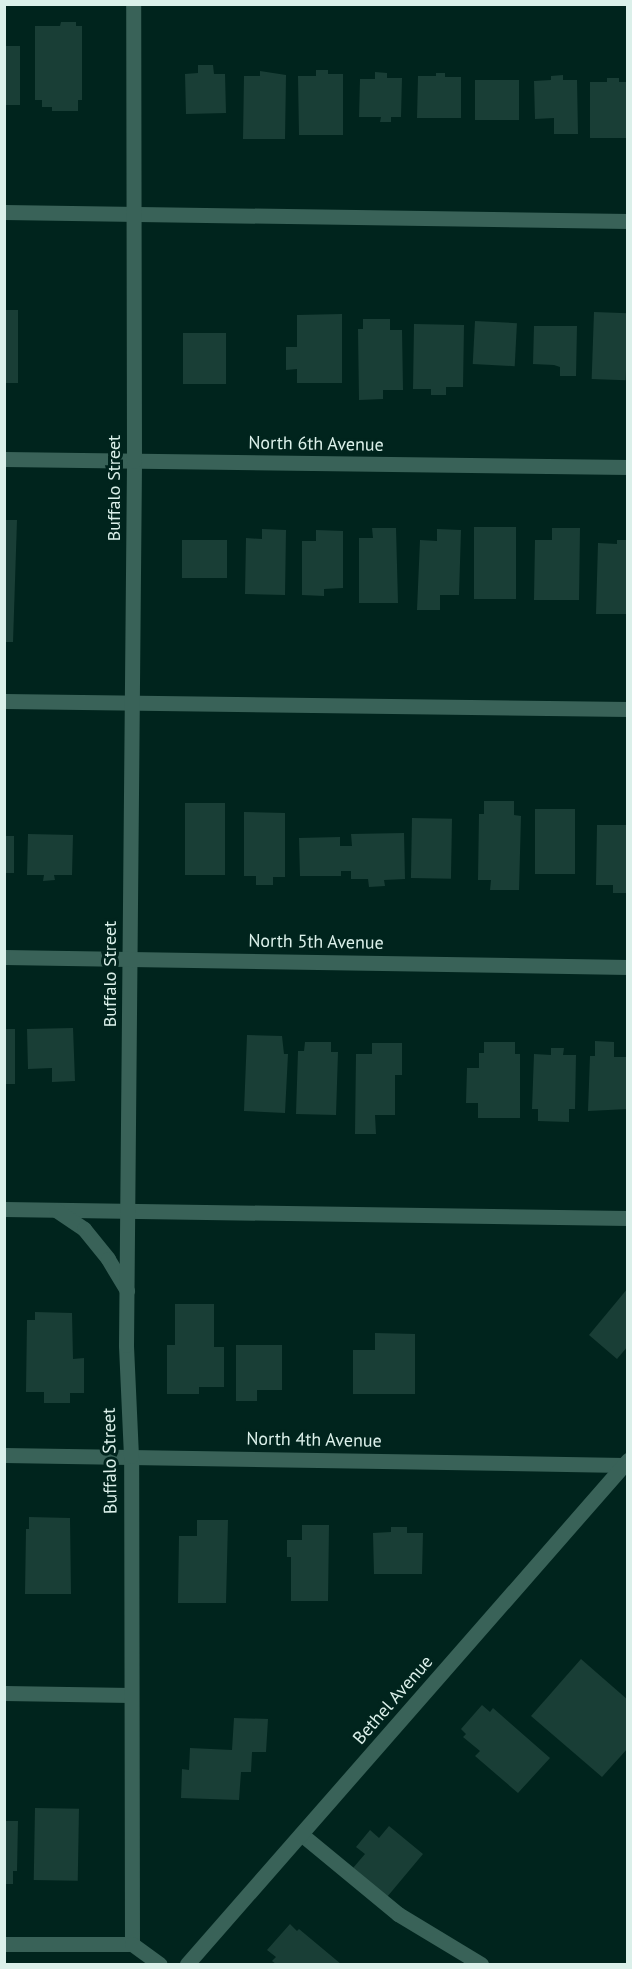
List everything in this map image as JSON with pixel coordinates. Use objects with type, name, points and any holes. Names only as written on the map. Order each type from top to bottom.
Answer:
[{"type":"street","name":"Buffalo Street","points":[[132,1944],[131,1456],[127,1291],[134,461],[133,4]]},
{"type":"street","points":[[4,212],[627,221]]},
{"type":"street","name":"North 6th Avenue","points":[[4,459],[627,467]]},
{"type":"street","points":[[4,701],[627,709]]},
{"type":"street","name":"North 5th Avenue","points":[[4,957],[627,967]]},
{"type":"street","points":[[4,1209],[627,1218]]},
{"type":"street","points":[[56,1210],[84,1229],[108,1259],[127,1291]]},
{"type":"street","name":"North 4th Avenue","points":[[4,1455],[626,1462]]},
{"type":"street","name":"Bethel Avenue","points":[[187,1965],[626,1462]]},
{"type":"street","points":[[4,1693],[131,1695]]},
{"type":"street","points":[[301,1834],[398,1914],[481,1965]]},
{"type":"street","points":[[4,1944],[132,1944],[160,1965]]},
{"type":"building","points":[[61,22],[76,22],[76,26],[82,26],[82,100],[78,100],[78,111],[52,111],[52,107],[42,107],[42,100],[35,100],[35,26],[60,26]]},
{"type":"building","points":[[4,46],[20,46],[20,105],[4,105]]},
{"type":"building","points":[[198,65],[213,65],[214,74],[225,74],[226,113],[186,114],[185,74],[198,73]]},
{"type":"building","points":[[316,70],[328,70],[328,74],[343,74],[343,135],[299,135],[298,76],[316,76]]},
{"type":"building","points":[[260,71],[286,75],[285,139],[243,139],[244,76],[260,76]]},
{"type":"building","points":[[375,72],[387,73],[387,78],[402,78],[401,117],[391,117],[391,122],[380,122],[381,117],[359,117],[360,79],[375,79]]},
{"type":"building","points":[[436,73],[445,73],[445,77],[461,77],[461,118],[417,118],[418,76],[436,76]]},
{"type":"building","points":[[563,75],[563,80],[577,80],[578,134],[554,134],[554,118],[535,119],[534,81],[551,80],[551,76]]},
{"type":"building","points":[[607,78],[619,78],[619,82],[628,82],[628,138],[590,138],[590,82],[607,82]]},
{"type":"building","points":[[475,80],[519,80],[519,120],[475,120]]},
{"type":"building","points":[[4,310],[18,310],[18,383],[4,383]]},
{"type":"building","points":[[594,312],[628,313],[626,380],[592,379]]},
{"type":"building","points":[[342,314],[342,383],[297,383],[297,369],[286,370],[286,347],[297,347],[297,315]]},
{"type":"building","points":[[363,319],[390,319],[390,330],[402,330],[403,390],[383,390],[383,399],[359,400],[358,329],[363,329]]},
{"type":"building","points":[[475,321],[517,323],[515,366],[473,364]]},
{"type":"building","points":[[414,324],[464,325],[463,387],[446,387],[446,395],[431,395],[431,389],[413,389]]},
{"type":"building","points":[[534,326],[577,326],[576,376],[560,376],[560,367],[554,365],[533,364]]},
{"type":"building","points":[[183,333],[226,333],[226,384],[183,384]]},
{"type":"building","points":[[4,520],[17,520],[13,642],[4,642]]},
{"type":"building","points":[[474,527],[516,527],[516,599],[474,599]]},
{"type":"building","points":[[372,528],[396,528],[398,603],[359,603],[359,538],[373,538]]},
{"type":"building","points":[[552,528],[580,528],[579,600],[534,600],[535,540],[552,540]]},
{"type":"building","points":[[262,529],[286,530],[285,595],[245,594],[246,538],[262,539]]},
{"type":"building","points":[[437,529],[461,530],[459,595],[440,595],[440,610],[417,610],[420,540],[437,541]]},
{"type":"building","points":[[316,530],[343,531],[343,588],[324,589],[324,596],[302,595],[302,541],[316,541]]},
{"type":"building","points":[[182,540],[227,540],[227,578],[182,578]]},
{"type":"building","points":[[617,540],[628,540],[628,614],[596,614],[598,543],[617,544]]},
{"type":"building","points":[[484,801],[514,801],[514,815],[521,816],[519,890],[490,890],[491,880],[478,880],[479,814],[484,814]]},
{"type":"building","points":[[185,803],[225,803],[225,875],[185,875]]},
{"type":"building","points":[[535,809],[575,809],[575,874],[535,874]]},
{"type":"building","points":[[244,812],[285,813],[285,877],[273,877],[273,885],[256,885],[256,876],[244,876]]},
{"type":"building","points":[[412,818],[452,819],[451,879],[411,878]]},
{"type":"building","points":[[597,825],[628,825],[628,893],[613,893],[613,885],[596,885]]},
{"type":"building","points":[[404,833],[405,879],[384,880],[385,886],[369,887],[368,879],[351,879],[351,871],[341,871],[341,876],[300,876],[299,838],[340,837],[340,846],[352,846],[351,834]]},
{"type":"building","points":[[28,834],[73,835],[72,875],[54,875],[55,880],[43,881],[44,875],[27,875]]},
{"type":"building","points":[[4,836],[14,836],[14,873],[4,873]]},
{"type":"building","points":[[73,1028],[75,1081],[52,1082],[52,1068],[28,1069],[27,1029]]},
{"type":"building","points":[[4,1029],[15,1029],[15,1084],[4,1084]]},
{"type":"building","points":[[247,1035],[282,1036],[284,1054],[288,1054],[285,1113],[244,1111]]},
{"type":"building","points":[[595,1041],[614,1042],[614,1057],[628,1057],[628,1109],[588,1111],[590,1056],[595,1056]]},
{"type":"building","points":[[305,1042],[331,1042],[331,1052],[338,1052],[336,1115],[296,1114],[298,1051],[304,1051]]},
{"type":"building","points":[[484,1042],[515,1042],[515,1054],[520,1054],[520,1118],[478,1118],[478,1103],[466,1103],[467,1068],[479,1068],[479,1053],[484,1053]]},
{"type":"building","points":[[372,1043],[402,1043],[402,1075],[395,1075],[395,1115],[375,1115],[376,1134],[355,1134],[356,1054],[372,1054]]},
{"type":"building","points":[[551,1048],[564,1048],[563,1055],[576,1055],[575,1109],[569,1109],[569,1122],[538,1121],[538,1109],[532,1109],[534,1054],[551,1055]]},
{"type":"building","points":[[628,1288],[628,1346],[617,1359],[589,1335]]},
{"type":"building","points":[[175,1304],[214,1304],[214,1347],[224,1347],[224,1387],[199,1387],[199,1394],[167,1394],[167,1345],[175,1345]]},
{"type":"building","points":[[35,1312],[72,1313],[73,1359],[84,1358],[84,1393],[70,1393],[70,1403],[44,1403],[44,1392],[26,1392],[27,1320],[35,1320]]},
{"type":"building","points":[[375,1333],[415,1334],[415,1394],[353,1394],[353,1350],[375,1350]]},
{"type":"building","points":[[236,1345],[282,1345],[282,1390],[257,1390],[257,1401],[236,1401]]},
{"type":"building","points":[[29,1517],[70,1518],[71,1594],[25,1594],[26,1529],[29,1529]]},
{"type":"building","points":[[197,1520],[228,1520],[226,1603],[178,1603],[179,1536],[197,1536]]},
{"type":"building","points":[[302,1525],[329,1525],[328,1601],[291,1601],[291,1557],[287,1557],[287,1540],[302,1540]]},
{"type":"building","points":[[391,1527],[407,1527],[407,1533],[423,1533],[422,1574],[374,1574],[373,1533],[391,1532]]},
{"type":"building","points":[[581,1659],[628,1700],[628,1748],[602,1777],[531,1716]]},
{"type":"building","points":[[482,1705],[490,1712],[493,1708],[550,1758],[518,1793],[475,1756],[480,1751],[463,1737],[466,1734],[461,1729]]},
{"type":"building","points":[[234,1718],[268,1719],[266,1752],[252,1752],[251,1772],[241,1772],[239,1800],[181,1798],[182,1769],[189,1770],[190,1748],[232,1750]]},
{"type":"building","points":[[35,1808],[79,1809],[78,1881],[34,1880]]},
{"type":"building","points":[[4,1821],[18,1821],[17,1871],[13,1871],[13,1884],[4,1884]]},
{"type":"building","points":[[389,1826],[423,1854],[387,1897],[353,1868],[365,1854],[356,1847],[370,1830],[379,1838]]},
{"type":"building","points":[[290,1924],[341,1964],[276,1964],[272,1961],[276,1957],[267,1950]]}]
